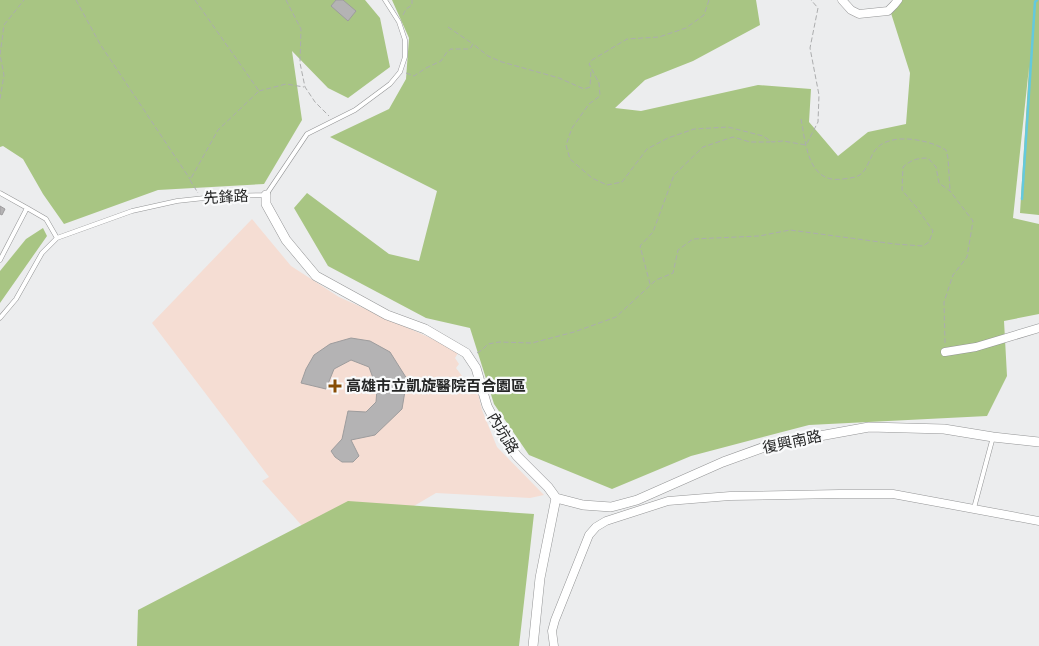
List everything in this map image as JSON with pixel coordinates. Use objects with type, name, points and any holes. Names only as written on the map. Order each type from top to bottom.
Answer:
[{"type":"street","points":[[842,0],[851,10],[859,14],[888,11],[898,0]]},
{"type":"street","name":"內坑路","points":[[266,195],[266,204],[286,240],[316,276],[387,315],[425,329],[466,353],[476,368],[493,419],[505,440],[517,456],[548,487],[556,498]]},
{"type":"street","points":[[945,352],[976,347],[1039,328]]},
{"type":"street","name":"復興南路","points":[[556,498],[583,505],[611,507],[638,500],[723,462],[770,445],[869,428],[944,429],[1039,442]]},
{"type":"street","points":[[554,646],[552,631],[555,620],[589,534],[606,521],[668,501],[730,496],[893,494],[1039,520]]},
{"type":"street","points":[[533,646],[540,578],[556,498]]},
{"type":"lane","points":[[385,0],[399,22],[405,40],[405,57],[400,72]]},
{"type":"lane","name":"先鋒路","points":[[0,318],[16,299],[42,253],[57,238],[132,210],[201,198],[266,195],[307,134],[355,110],[390,84],[400,72]]},
{"type":"lane","points":[[0,193],[46,219],[57,238]]},
{"type":"lane","points":[[0,260],[28,208]]},
{"type":"lane","points":[[974,508],[993,437]]},
{"type":"path","points":[[0,99],[4,75],[0,55],[4,25],[24,0]]},
{"type":"path","points":[[76,0],[100,44],[201,198]]},
{"type":"path","points":[[194,0],[259,91]]},
{"type":"path","points":[[286,0],[301,29],[300,63],[305,87],[315,102],[333,121]]},
{"type":"path","points":[[399,22],[406,9],[412,5],[412,0]]},
{"type":"path","points":[[448,27],[488,56],[559,78],[584,89],[590,86],[591,68],[589,64],[592,60],[627,39],[659,37],[686,28],[704,15],[709,0]]},
{"type":"path","points":[[806,145],[818,122],[819,95],[810,48],[818,8],[811,0]]},
{"type":"path","points":[[400,72],[414,76],[441,61],[447,52],[452,49],[470,49],[473,44]]},
{"type":"path","points":[[591,68],[599,83],[600,96],[590,104],[572,128],[566,145],[570,159],[592,178],[606,185],[622,182],[647,149],[694,128],[728,127],[763,136],[772,142]]},
{"type":"path","points":[[190,180],[218,130],[259,91],[286,84],[305,87]]},
{"type":"path","points":[[801,119],[812,166],[826,179],[834,181],[855,178],[861,174],[877,148],[892,140],[922,141],[937,145],[946,150],[950,191]]},
{"type":"path","points":[[650,284],[640,246],[653,232],[674,175],[702,147],[733,137],[750,142],[784,141],[806,145]]},
{"type":"path","points":[[470,360],[473,355],[488,344],[499,342],[532,343],[574,332],[616,317],[650,284],[673,273],[678,250],[693,239],[759,236],[790,230],[923,246],[929,242],[933,231],[902,190],[903,167],[911,161],[920,158],[928,158],[936,167],[939,183],[950,191],[973,221],[967,257],[953,276],[944,302],[945,352]]},
{"type":"shaded area","name":"高雄市立凱旋醫院百合園區","points":[[252,219],[291,266],[339,297],[453,348],[458,353],[455,358],[459,364],[456,368],[471,388],[476,385],[482,410],[497,447],[544,495],[530,498],[436,493],[329,556],[262,481],[269,477],[152,323]]},
{"type":"green space","points":[[0,0],[365,0],[380,18],[390,67],[348,98],[328,88],[292,51],[302,120],[264,184],[158,190],[64,224],[43,194],[23,159],[3,146],[0,147]]},
{"type":"green space","points":[[392,0],[756,0],[760,25],[693,61],[645,80],[615,108],[641,111],[758,85],[811,89],[809,122],[838,156],[868,132],[906,124],[910,73],[890,10],[896,0],[1039,0],[1039,215],[1020,213],[1029,67],[1013,218],[1039,224],[1039,314],[1004,321],[1007,376],[987,416],[809,425],[691,456],[612,489],[529,455],[494,404],[470,328],[426,318],[328,266],[294,208],[307,193],[389,254],[419,261],[437,191],[330,137],[389,109],[406,79],[409,38]]},
{"type":"green space","points":[[43,228],[47,236],[0,303],[0,271],[26,239]]},
{"type":"green space","points":[[348,501],[534,514],[519,646],[137,646],[138,610]]},
{"type":"building","points":[[336,0],[343,0],[356,11],[348,21],[331,6]]},
{"type":"building","points":[[0,206],[5,209],[2,215],[0,214]]},
{"type":"building","points":[[351,338],[370,341],[390,352],[407,379],[402,409],[375,435],[351,440],[359,456],[353,462],[342,462],[331,451],[342,439],[348,411],[366,412],[376,402],[377,389],[369,367],[351,360],[334,369],[326,389],[301,383],[314,355],[330,344]]},
{"type":"waterway","points":[[1022,199],[1035,2],[1037,0]]},
{"type":"place","name":"高雄市立凱旋醫院百合園區","points":[[335,386]]}]
